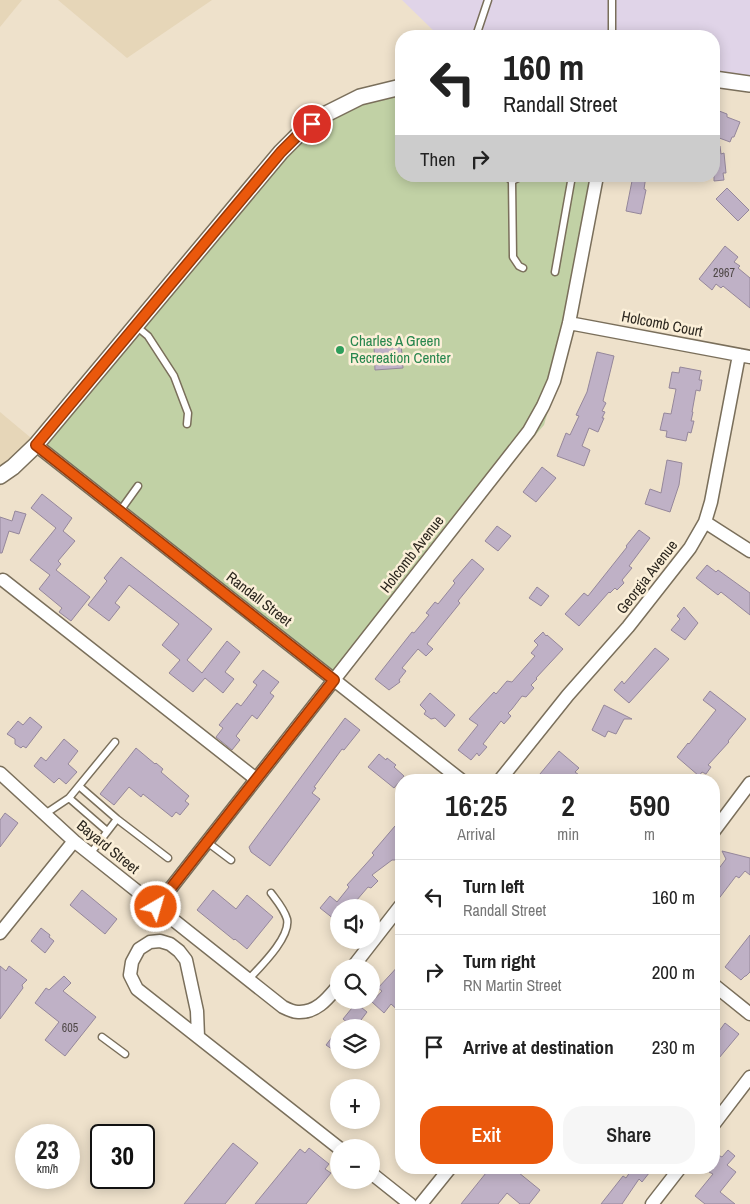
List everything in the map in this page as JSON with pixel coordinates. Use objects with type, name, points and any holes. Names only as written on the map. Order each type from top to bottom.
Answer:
[{"type":"street","points":[[720,80],[750,84]]},
{"type":"street","points":[[0,476],[13,467],[36,445],[274,160],[300,133],[324,115],[360,97],[395,88]]},
{"type":"street","name":"Holcomb Avenue","points":[[156,907],[529,431],[554,381],[569,323],[596,182]]},
{"type":"street","name":"Holcomb Court","points":[[569,323],[744,356]]},
{"type":"street","name":"Georgia Avenue","points":[[505,774],[568,695],[628,627],[690,548],[705,522],[744,356]]},
{"type":"street","name":"Randall Street","points":[[36,445],[453,774]]},
{"type":"street","points":[[705,522],[750,551]]},
{"type":"street","points":[[3,580],[256,779]]},
{"type":"street","name":"Bayard Street","points":[[0,774],[74,841],[282,1007],[296,1012],[311,1011],[330,995]]},
{"type":"street","points":[[720,823],[750,783]]},
{"type":"street","points":[[0,933],[74,841]]},
{"type":"street","points":[[359,959],[395,913]]},
{"type":"street","points":[[198,1037],[197,1011],[186,960],[170,944],[150,942],[139,949],[132,962],[130,975],[137,989],[137,994],[158,1012],[198,1037],[330,1141]]},
{"type":"street","points":[[720,990],[750,1014]]},
{"type":"street","points":[[720,1116],[750,1077]]},
{"type":"street","points":[[421,1204],[445,1174]]},
{"type":"street","points":[[652,1204],[675,1174]]},
{"type":"street","points":[[380,1181],[410,1204]]},
{"type":"lane","points":[[478,30],[488,0]]},
{"type":"lane","points":[[612,0],[612,30]]},
{"type":"lane","points":[[512,182],[513,257],[519,266],[523,268]]},
{"type":"lane","points":[[555,272],[571,182]]},
{"type":"lane","points":[[136,326],[148,336],[174,376],[188,413],[187,424]]},
{"type":"lane","points":[[120,510],[138,486]]},
{"type":"lane","points":[[45,814],[68,798],[115,742]]},
{"type":"lane","points":[[78,786],[116,819],[168,858]]},
{"type":"lane","points":[[68,798],[107,831]]},
{"type":"lane","points":[[90,854],[116,819]]},
{"type":"lane","points":[[207,842],[230,860]]},
{"type":"lane","points":[[248,980],[273,952],[285,934],[288,921],[282,907],[271,893]]},
{"type":"lane","points":[[102,1037],[125,1054]]},
{"type":"shaded area","points":[[0,0],[22,0],[0,27]]},
{"type":"shaded area","points":[[58,0],[212,0],[127,58]]},
{"type":"shaded area","points":[[402,0],[750,0],[750,86],[720,82],[720,30],[433,30]]},
{"type":"shaded area","points":[[0,412],[37,443],[0,487]]},
{"type":"green space","name":"Charles A Green Recreation Center","points":[[390,81],[395,81],[395,182],[591,182],[586,212],[580,299],[544,425],[332,672],[37,443],[163,294],[302,115]]},
{"type":"building","points":[[720,111],[727,114],[727,117],[740,122],[730,142],[720,138]]},
{"type":"building","points":[[720,146],[721,154],[724,153],[726,173],[723,173],[724,180],[720,180]]},
{"type":"building","points":[[632,182],[645,182],[644,189],[646,190],[641,214],[626,211]]},
{"type":"building","points":[[727,188],[749,210],[738,221],[716,199]]},
{"type":"building","points":[[725,246],[738,257],[734,262],[750,278],[750,308],[723,286],[721,288],[716,284],[712,290],[699,279]]},
{"type":"building","points":[[401,343],[403,368],[375,370],[374,345]]},
{"type":"building","points":[[597,352],[614,356],[603,401],[606,403],[602,411],[605,412],[602,418],[604,418],[598,432],[589,428],[582,446],[590,450],[584,466],[557,456],[566,433],[570,435],[579,416],[576,415],[587,392]]},
{"type":"building","points":[[680,367],[701,371],[699,380],[702,380],[700,391],[696,390],[691,421],[694,421],[691,433],[688,432],[686,441],[666,437],[667,431],[660,430],[664,413],[671,414],[676,389],[669,388],[672,372],[679,373]]},
{"type":"building","points":[[667,460],[682,463],[679,485],[670,512],[645,504],[650,489],[661,493]]},
{"type":"building","points":[[542,467],[556,478],[536,502],[523,492]]},
{"type":"building","points":[[42,494],[72,518],[63,531],[75,541],[58,561],[61,564],[56,570],[90,597],[71,621],[59,612],[62,608],[39,589],[50,575],[30,560],[56,528],[31,508]]},
{"type":"building","points":[[15,511],[26,514],[19,534],[9,531],[2,553],[0,553],[0,517],[12,521]]},
{"type":"building","points":[[497,526],[511,536],[498,551],[485,541]]},
{"type":"building","points":[[639,530],[650,538],[629,566],[632,568],[622,580],[624,583],[617,590],[615,588],[609,592],[579,626],[565,614],[584,593],[588,596]]},
{"type":"building","points":[[121,557],[212,629],[187,660],[202,673],[227,641],[240,652],[225,672],[234,679],[223,693],[205,678],[193,692],[169,673],[180,660],[162,645],[179,624],[129,585],[115,603],[120,607],[109,621],[88,605],[107,581],[104,578]]},
{"type":"building","points":[[472,559],[484,569],[427,644],[433,649],[426,656],[418,649],[402,668],[406,671],[399,680],[400,682],[389,690],[375,679],[412,632],[414,633],[429,615],[426,613],[435,602],[438,604],[455,583],[453,581]]},
{"type":"building","points":[[707,565],[716,572],[718,570],[750,593],[750,615],[721,592],[718,595],[696,578]]},
{"type":"building","points":[[537,587],[549,596],[541,606],[529,598]]},
{"type":"building","points":[[684,607],[698,623],[685,640],[671,630],[680,619],[677,616]]},
{"type":"building","points":[[543,632],[563,649],[536,678],[531,685],[534,688],[526,697],[522,696],[508,713],[511,716],[504,724],[501,721],[483,744],[487,747],[479,756],[477,753],[471,760],[458,750],[478,725],[469,719],[494,692],[496,694],[507,681],[512,682],[535,656],[531,653],[538,645],[534,641]]},
{"type":"building","points":[[655,648],[669,659],[629,703],[614,690],[622,681],[624,684]]},
{"type":"building","points":[[263,670],[279,682],[270,693],[274,696],[257,719],[252,715],[236,736],[240,740],[232,750],[216,737],[223,728],[219,725],[237,703],[241,706],[257,685],[253,682]]},
{"type":"building","points":[[710,691],[746,719],[729,742],[708,765],[711,767],[706,774],[702,772],[697,774],[677,757],[716,710],[703,700]]},
{"type":"building","points":[[430,693],[455,715],[445,727],[435,718],[431,719],[424,714],[426,711],[420,705]]},
{"type":"building","points":[[604,705],[632,719],[624,719],[616,734],[608,731],[605,737],[592,730]]},
{"type":"building","points":[[30,717],[42,727],[26,748],[23,746],[21,748],[15,744],[15,739],[7,734],[18,721],[23,725]]},
{"type":"building","points":[[345,718],[360,730],[344,750],[342,749],[314,787],[316,788],[312,793],[320,799],[270,866],[251,852],[249,847]]},
{"type":"building","points":[[64,739],[78,751],[68,764],[77,772],[66,784],[59,778],[54,783],[34,766],[41,757],[46,761]]},
{"type":"building","points":[[136,748],[163,769],[161,772],[189,796],[185,801],[189,804],[180,815],[176,812],[172,817],[143,794],[141,797],[129,787],[114,805],[100,794]]},
{"type":"building","points":[[559,751],[579,768],[575,772],[578,774],[540,774]]},
{"type":"building","points":[[379,754],[396,765],[394,767],[402,774],[395,774],[394,788],[368,767]]},
{"type":"building","points":[[5,813],[18,823],[0,847],[0,820]]},
{"type":"building","points":[[395,826],[395,860],[392,860],[372,875],[378,881],[371,888],[368,887],[358,899],[339,899],[349,887],[347,885],[374,855],[372,853]]},
{"type":"building","points":[[722,851],[750,858],[750,875],[745,871],[739,878],[736,876],[720,897],[720,867],[726,859]]},
{"type":"building","points":[[82,890],[117,919],[105,934],[70,905]]},
{"type":"building","points":[[213,890],[236,909],[247,895],[273,917],[247,949],[197,910]]},
{"type":"building","points":[[330,896],[334,899],[330,899],[330,916],[320,908]]},
{"type":"building","points":[[41,928],[54,941],[45,953],[31,941]]},
{"type":"building","points":[[750,935],[750,972],[741,980],[725,967]]},
{"type":"building","points":[[0,966],[6,971],[9,966],[27,980],[0,1019]]},
{"type":"building","points":[[395,970],[395,1008],[391,1004],[384,1013],[380,1009],[380,993],[382,991],[380,986]]},
{"type":"building","points":[[64,976],[71,983],[63,991],[96,1017],[65,1056],[45,1040],[59,1022],[35,1003],[46,988],[49,990]]},
{"type":"building","points":[[351,1009],[363,1009],[367,1012],[362,1019],[343,1019]]},
{"type":"building","points":[[725,1023],[739,1034],[720,1057],[720,1030]]},
{"type":"building","points":[[330,1040],[330,1048],[326,1045]]},
{"type":"building","points":[[233,1143],[258,1163],[225,1204],[184,1204]]},
{"type":"building","points":[[309,1148],[329,1164],[325,1169],[330,1172],[306,1204],[255,1204],[300,1149],[305,1153]]},
{"type":"building","points":[[728,1150],[735,1156],[727,1165],[736,1172],[720,1192],[735,1204],[705,1204],[695,1196],[713,1174],[720,1174],[720,1156],[722,1157]]},
{"type":"building","points":[[485,1174],[520,1174],[540,1190],[529,1204],[520,1204],[507,1193],[498,1204],[461,1204]]},
{"type":"building","points":[[629,1174],[648,1174],[642,1182],[639,1179],[622,1204],[601,1204],[623,1176],[626,1178]]},
{"type":"place","name":"Charles A Green Recreation Center","points":[[340,350]]},
{"type":"route","points":[[156,907],[334,680],[36,445],[281,152],[312,124]]}]
